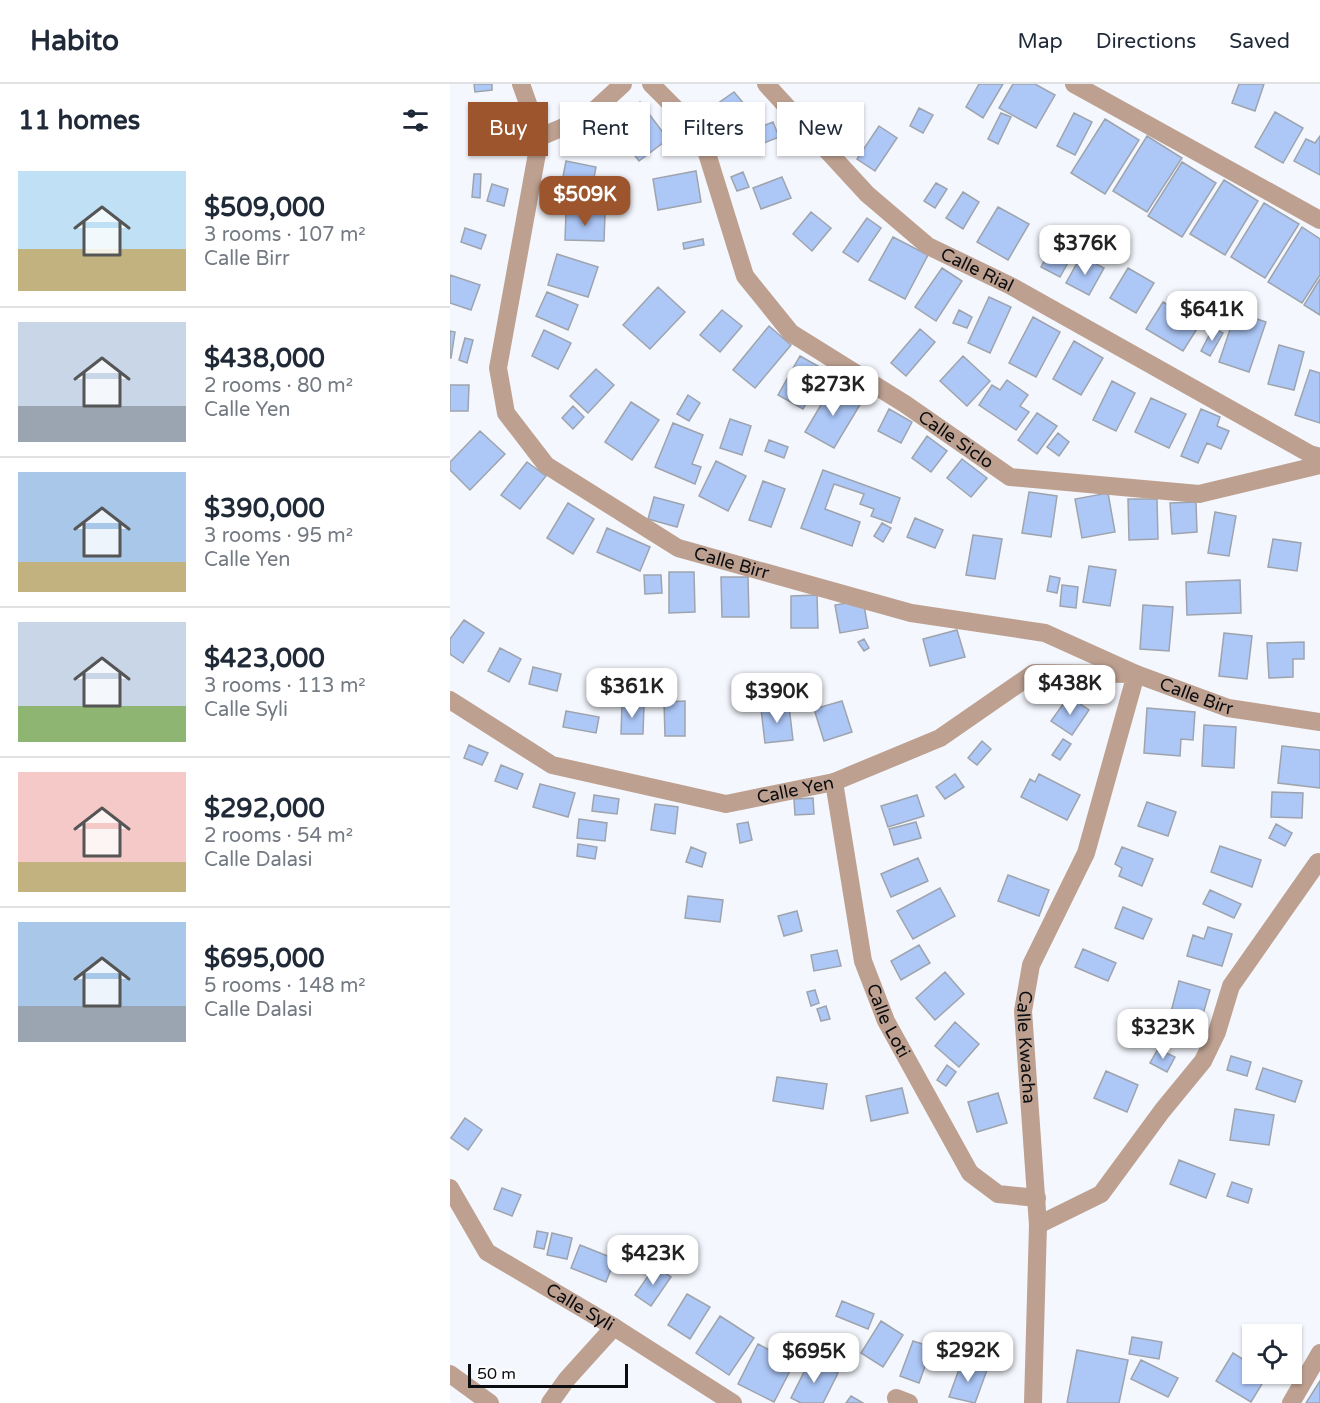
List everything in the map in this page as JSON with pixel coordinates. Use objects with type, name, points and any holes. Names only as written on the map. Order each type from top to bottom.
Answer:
[{"type":"street","points":[[521,84],[527,102]]},
{"type":"street","points":[[548,134],[587,117],[623,84]]},
{"type":"street","name":"Calle Siclo","points":[[651,84],[701,134],[745,276],[792,333],[905,404],[1010,477],[1199,494],[1320,465]]},
{"type":"street","name":"Calle Rial","points":[[766,84],[867,194],[928,246],[1011,286],[1310,454],[1320,457]]},
{"type":"street","points":[[1074,84],[1320,220]]},
{"type":"street","name":"Calle Birr","points":[[537,156],[498,368],[506,412],[546,465],[678,548],[911,613],[1045,633],[1136,675],[1228,708],[1320,722]]},
{"type":"street","name":"Calle Yen","points":[[450,700],[552,765],[726,804],[834,782],[940,738],[1034,673],[1136,675]]},
{"type":"street","name":"Calle Kwacha","points":[[1034,1403],[1038,1225],[1023,1011],[1031,965],[1086,853],[1136,675]]},
{"type":"street","name":"Calle Loti","points":[[834,782],[863,961],[886,1021],[970,1173],[998,1194],[1037,1198]]},
{"type":"street","points":[[1038,1225],[1101,1194],[1162,1111],[1203,1061],[1217,1032],[1231,986],[1318,862]]},
{"type":"street","name":"Calle Syli","points":[[450,1188],[487,1252],[614,1327],[733,1403]]},
{"type":"street","points":[[550,1403],[567,1379],[614,1327]]},
{"type":"street","points":[[1291,1403],[1320,1353]]},
{"type":"street","points":[[450,1374],[490,1403]]},
{"type":"building","points":[[474,84],[492,84],[492,90],[475,92]]},
{"type":"building","points":[[979,84],[1003,84],[983,118],[966,107]]},
{"type":"building","points":[[1013,84],[1035,84],[1055,95],[1036,128],[999,108]]},
{"type":"building","points":[[1239,84],[1264,84],[1255,111],[1232,103]]},
{"type":"building","points":[[734,92],[742,102],[720,102]]},
{"type":"building","points":[[919,108],[933,115],[923,133],[910,126]]},
{"type":"building","points":[[1275,112],[1303,128],[1283,163],[1255,147]]},
{"type":"building","points":[[1001,113],[1011,117],[998,144],[988,139]]},
{"type":"building","points":[[1074,113],[1092,122],[1075,155],[1057,146]]},
{"type":"building","points":[[650,115],[662,131],[662,144],[650,153]]},
{"type":"building","points":[[1105,119],[1139,140],[1105,194],[1071,173]]},
{"type":"building","points":[[773,122],[777,138],[765,143],[765,125]]},
{"type":"building","points":[[879,126],[897,138],[875,171],[857,159],[859,156],[864,156],[864,148]]},
{"type":"building","points":[[1147,136],[1182,158],[1147,212],[1113,191]]},
{"type":"building","points":[[1320,136],[1320,175],[1294,161],[1306,139],[1315,143]]},
{"type":"building","points":[[635,156],[646,156],[639,161]]},
{"type":"building","points":[[566,161],[596,167],[591,193],[561,187]]},
{"type":"building","points":[[1182,162],[1216,183],[1182,237],[1148,216]]},
{"type":"building","points":[[696,171],[701,202],[658,210],[653,179]]},
{"type":"building","points":[[743,172],[749,187],[737,191],[731,177]]},
{"type":"building","points":[[474,174],[481,174],[480,198],[472,197]]},
{"type":"building","points":[[782,177],[791,198],[761,209],[753,188]]},
{"type":"building","points":[[1224,180],[1258,201],[1225,255],[1190,234]]},
{"type":"building","points":[[936,183],[947,189],[935,208],[924,201]]},
{"type":"building","points":[[492,184],[508,189],[504,206],[487,201]]},
{"type":"building","points":[[963,192],[979,202],[963,229],[946,218]]},
{"type":"building","points":[[1264,203],[1299,224],[1265,278],[1231,257]]},
{"type":"building","points":[[998,207],[1029,224],[1008,260],[977,242]]},
{"type":"building","points":[[811,212],[831,228],[812,251],[793,234]]},
{"type":"building","points":[[566,213],[605,214],[604,241],[565,240]]},
{"type":"building","points":[[867,218],[881,228],[858,262],[843,252]]},
{"type":"building","points":[[1302,227],[1320,239],[1320,275],[1302,303],[1268,282]]},
{"type":"building","points":[[465,228],[486,235],[481,249],[461,242]]},
{"type":"building","points":[[893,237],[928,255],[905,299],[869,280]]},
{"type":"building","points":[[703,239],[704,245],[684,249],[683,243]]},
{"type":"building","points":[[1055,241],[1074,252],[1060,277],[1041,267]]},
{"type":"building","points":[[557,254],[598,267],[588,297],[548,285]]},
{"type":"building","points":[[1081,256],[1104,268],[1089,295],[1066,283]]},
{"type":"building","points":[[942,268],[962,281],[936,321],[915,307]]},
{"type":"building","points":[[1128,268],[1154,283],[1136,313],[1110,298]]},
{"type":"building","points":[[450,275],[480,285],[471,310],[450,303]]},
{"type":"building","points":[[1320,279],[1320,315],[1304,305]]},
{"type":"building","points":[[658,287],[685,312],[650,349],[623,325]]},
{"type":"building","points":[[547,292],[578,305],[568,330],[536,316]]},
{"type":"building","points":[[989,297],[1011,307],[990,353],[968,343]]},
{"type":"building","points":[[1163,302],[1200,324],[1183,351],[1146,329]]},
{"type":"building","points":[[722,310],[742,326],[720,352],[700,335]]},
{"type":"building","points":[[959,310],[972,317],[967,328],[953,323]]},
{"type":"building","points":[[1236,312],[1266,322],[1249,372],[1219,362]]},
{"type":"building","points":[[1033,317],[1060,332],[1036,377],[1009,363]]},
{"type":"building","points":[[769,326],[791,345],[755,388],[733,370]]},
{"type":"building","points":[[1213,328],[1223,333],[1210,356],[1201,351]]},
{"type":"building","points":[[920,329],[935,342],[906,376],[891,363]]},
{"type":"building","points":[[544,330],[571,343],[558,369],[532,356]]},
{"type":"building","points":[[450,331],[455,332],[451,358],[450,358]]},
{"type":"building","points":[[465,338],[473,340],[467,363],[459,360]]},
{"type":"building","points":[[1074,341],[1103,358],[1081,395],[1053,379]]},
{"type":"building","points":[[1279,345],[1304,352],[1294,390],[1268,384]]},
{"type":"building","points":[[800,356],[825,370],[803,409],[778,395]]},
{"type":"building","points":[[963,356],[990,381],[967,406],[940,381]]},
{"type":"building","points":[[596,369],[614,385],[588,413],[570,396]]},
{"type":"building","points":[[1310,370],[1320,373],[1320,423],[1295,415]]},
{"type":"building","points":[[1007,380],[1028,395],[1020,406],[1029,412],[1016,430],[979,405],[992,385],[1000,390]]},
{"type":"building","points":[[1112,381],[1135,393],[1116,431],[1093,420]]},
{"type":"building","points":[[450,385],[469,385],[468,411],[450,411]]},
{"type":"building","points":[[832,386],[861,403],[834,448],[805,432]]},
{"type":"building","points":[[688,395],[700,403],[689,421],[677,414]]},
{"type":"building","points":[[1151,398],[1186,414],[1169,448],[1135,432]]},
{"type":"building","points":[[631,402],[659,420],[632,460],[605,442]]},
{"type":"building","points":[[573,406],[584,417],[573,429],[562,418]]},
{"type":"building","points":[[889,409],[912,422],[901,443],[878,431]]},
{"type":"building","points":[[1201,409],[1220,417],[1217,426],[1229,431],[1221,449],[1207,443],[1198,463],[1181,456]]},
{"type":"building","points":[[1037,413],[1057,426],[1037,454],[1018,440]]},
{"type":"building","points":[[730,419],[751,426],[742,455],[720,448]]},
{"type":"building","points":[[673,423],[703,435],[692,464],[701,467],[695,484],[655,467]]},
{"type":"building","points":[[480,431],[505,454],[470,490],[450,470],[450,462]]},
{"type":"building","points":[[1058,433],[1069,442],[1059,456],[1047,447]]},
{"type":"building","points":[[927,436],[947,451],[931,472],[912,458]]},
{"type":"building","points":[[769,440],[788,447],[784,458],[765,451]]},
{"type":"building","points":[[962,459],[987,478],[971,497],[947,478]]},
{"type":"building","points":[[716,461],[746,476],[728,511],[699,496]]},
{"type":"building","points":[[527,462],[546,476],[520,509],[501,495]]},
{"type":"building","points":[[823,470],[900,498],[891,523],[871,516],[874,509],[860,504],[864,494],[834,484],[825,509],[860,522],[852,546],[801,528]]},
{"type":"building","points":[[763,481],[785,489],[771,527],[749,520]]},
{"type":"building","points":[[1029,492],[1057,496],[1051,537],[1022,533]]},
{"type":"building","points":[[1108,493],[1115,532],[1082,538],[1075,499]]},
{"type":"building","points":[[654,497],[684,505],[677,527],[648,519]]},
{"type":"building","points":[[1128,499],[1157,499],[1158,539],[1129,540]]},
{"type":"building","points":[[1196,502],[1197,532],[1172,534],[1170,503]]},
{"type":"building","points":[[568,503],[594,519],[573,554],[547,538]]},
{"type":"building","points":[[1215,512],[1236,516],[1229,556],[1208,553]]},
{"type":"building","points":[[915,518],[943,530],[935,548],[907,537]]},
{"type":"building","points":[[882,523],[891,528],[883,542],[874,536]]},
{"type":"building","points":[[607,528],[650,547],[640,571],[597,552]]},
{"type":"building","points":[[973,535],[1002,539],[995,579],[966,575]]},
{"type":"building","points":[[1273,539],[1301,543],[1297,571],[1268,567]]},
{"type":"building","points":[[1089,566],[1116,570],[1110,606],[1083,602]]},
{"type":"building","points":[[669,572],[694,572],[695,612],[669,613]]},
{"type":"building","points":[[644,575],[661,575],[662,593],[645,594]]},
{"type":"building","points":[[1050,576],[1060,578],[1057,593],[1047,591]]},
{"type":"building","points":[[721,577],[748,577],[749,617],[722,617]]},
{"type":"building","points":[[1240,580],[1241,613],[1187,615],[1186,582]]},
{"type":"building","points":[[1062,585],[1078,587],[1076,608],[1060,606]]},
{"type":"building","points":[[817,595],[818,628],[791,628],[791,596]]},
{"type":"building","points":[[863,600],[868,628],[840,633],[835,605]]},
{"type":"building","points":[[1143,605],[1173,607],[1169,651],[1140,649]]},
{"type":"building","points":[[464,620],[484,633],[463,663],[450,654],[450,639]]},
{"type":"building","points":[[957,630],[965,657],[930,666],[923,639]]},
{"type":"building","points":[[1224,633],[1252,636],[1247,679],[1219,676]]},
{"type":"building","points":[[864,639],[869,648],[864,651],[858,642]]},
{"type":"building","points":[[1304,642],[1304,659],[1293,659],[1293,677],[1269,678],[1267,643]]},
{"type":"building","points":[[500,648],[521,659],[509,682],[488,671]]},
{"type":"building","points":[[533,667],[561,674],[557,691],[529,684]]},
{"type":"building","points":[[1069,696],[1089,710],[1072,735],[1051,721]]},
{"type":"building","points":[[685,701],[685,736],[665,736],[664,702]]},
{"type":"building","points":[[842,701],[852,732],[824,741],[814,709]]},
{"type":"building","points":[[622,704],[644,705],[643,734],[621,734]]},
{"type":"building","points":[[789,706],[793,740],[765,743],[761,709]]},
{"type":"building","points":[[1147,708],[1195,712],[1193,740],[1181,739],[1180,756],[1144,753]]},
{"type":"building","points":[[566,711],[599,717],[596,733],[563,727]]},
{"type":"building","points":[[1204,725],[1236,727],[1234,768],[1202,766]]},
{"type":"building","points":[[1063,739],[1071,744],[1060,760],[1052,755]]},
{"type":"building","points":[[982,741],[991,749],[977,765],[968,758]]},
{"type":"building","points":[[469,745],[488,753],[482,765],[464,758]]},
{"type":"building","points":[[1282,746],[1320,750],[1320,788],[1278,783]]},
{"type":"building","points":[[501,765],[523,774],[517,789],[495,781]]},
{"type":"building","points":[[955,774],[964,787],[945,799],[936,787]]},
{"type":"building","points":[[1039,774],[1080,795],[1067,820],[1021,797],[1030,779],[1035,782]]},
{"type":"building","points":[[540,784],[575,793],[568,817],[533,807]]},
{"type":"building","points":[[1272,792],[1303,793],[1302,818],[1271,817]]},
{"type":"building","points":[[594,795],[619,799],[617,814],[592,811]]},
{"type":"building","points":[[917,795],[924,816],[888,827],[881,806]]},
{"type":"building","points":[[813,798],[814,814],[795,815],[794,799]]},
{"type":"building","points":[[1147,802],[1176,812],[1168,836],[1138,826]]},
{"type":"building","points":[[655,804],[678,807],[675,834],[651,830]]},
{"type":"building","points":[[579,819],[607,823],[605,841],[577,838]]},
{"type":"building","points":[[748,822],[752,840],[740,843],[737,824]]},
{"type":"building","points":[[916,822],[921,838],[894,845],[889,829]]},
{"type":"building","points":[[1276,824],[1292,833],[1285,846],[1269,838]]},
{"type":"building","points":[[578,844],[597,847],[595,859],[577,856]]},
{"type":"building","points":[[1220,846],[1261,860],[1252,887],[1211,872]]},
{"type":"building","points":[[691,847],[706,853],[702,867],[686,862]]},
{"type":"building","points":[[1122,847],[1153,859],[1142,886],[1119,876],[1122,868],[1115,864]]},
{"type":"building","points":[[918,858],[928,881],[891,897],[881,874]]},
{"type":"building","points":[[1008,875],[1049,890],[1039,916],[998,901]]},
{"type":"building","points":[[940,888],[955,916],[913,939],[897,911]]},
{"type":"building","points":[[1210,890],[1241,904],[1234,918],[1203,904]]},
{"type":"building","points":[[688,896],[723,900],[720,922],[685,918]]},
{"type":"building","points":[[1123,907],[1152,919],[1143,939],[1115,928]]},
{"type":"building","points":[[797,911],[802,931],[784,936],[778,916]]},
{"type":"building","points":[[1208,927],[1232,934],[1222,966],[1187,956],[1193,935],[1204,939]]},
{"type":"building","points":[[919,945],[930,963],[901,980],[891,961]]},
{"type":"building","points":[[1083,949],[1116,963],[1108,981],[1075,967]]},
{"type":"building","points":[[837,950],[841,966],[814,971],[811,955]]},
{"type":"building","points":[[945,972],[964,994],[935,1020],[916,998]]},
{"type":"building","points":[[1179,981],[1210,990],[1201,1021],[1171,1012]]},
{"type":"building","points":[[815,990],[819,1003],[811,1006],[807,992]]},
{"type":"building","points":[[826,1006],[830,1019],[821,1021],[817,1009]]},
{"type":"building","points":[[955,1022],[979,1044],[959,1067],[935,1046]]},
{"type":"building","points":[[1158,1049],[1175,1057],[1167,1072],[1150,1063]]},
{"type":"building","points":[[1231,1056],[1251,1062],[1247,1076],[1227,1070]]},
{"type":"building","points":[[947,1065],[956,1072],[946,1086],[937,1080]]},
{"type":"building","points":[[1263,1068],[1302,1081],[1295,1102],[1256,1089]]},
{"type":"building","points":[[1106,1071],[1138,1085],[1127,1112],[1094,1098]]},
{"type":"building","points":[[777,1077],[827,1084],[823,1109],[773,1101]]},
{"type":"building","points":[[902,1088],[908,1113],[871,1121],[866,1096]]},
{"type":"building","points":[[998,1093],[1007,1123],[977,1132],[968,1102]]},
{"type":"building","points":[[1235,1109],[1274,1115],[1269,1145],[1230,1140]]},
{"type":"building","points":[[465,1118],[482,1130],[468,1150],[451,1138]]},
{"type":"building","points":[[1179,1160],[1215,1174],[1206,1198],[1170,1184]]},
{"type":"building","points":[[1232,1182],[1252,1189],[1248,1203],[1227,1196]]},
{"type":"building","points":[[502,1188],[521,1195],[512,1216],[494,1209]]},
{"type":"building","points":[[537,1231],[548,1233],[544,1249],[534,1247]]},
{"type":"building","points":[[552,1233],[572,1238],[567,1259],[547,1255]]},
{"type":"building","points":[[580,1245],[615,1259],[606,1282],[571,1268]]},
{"type":"building","points":[[655,1266],[671,1277],[651,1306],[635,1295]]},
{"type":"building","points":[[687,1294],[710,1307],[690,1339],[668,1325]]},
{"type":"building","points":[[842,1301],[874,1314],[868,1329],[836,1316]]},
{"type":"building","points":[[720,1316],[754,1338],[729,1375],[696,1353]]},
{"type":"building","points":[[881,1321],[903,1335],[883,1367],[861,1353]]},
{"type":"building","points":[[1132,1337],[1162,1342],[1159,1359],[1129,1354]]},
{"type":"building","points":[[913,1341],[932,1347],[919,1383],[900,1376]]},
{"type":"building","points":[[758,1344],[794,1363],[774,1402],[738,1384]]},
{"type":"building","points":[[981,1346],[1000,1349],[996,1368],[977,1364]]},
{"type":"building","points":[[1077,1350],[1128,1360],[1119,1403],[1067,1403]]},
{"type":"building","points":[[1233,1353],[1242,1359],[1242,1384],[1262,1384],[1251,1402],[1216,1381]]},
{"type":"building","points":[[810,1360],[838,1373],[823,1403],[801,1403],[791,1398]]},
{"type":"building","points":[[1141,1360],[1178,1378],[1168,1397],[1131,1379]]},
{"type":"building","points":[[962,1361],[987,1370],[975,1403],[949,1397]]},
{"type":"building","points":[[1320,1381],[1320,1403],[1306,1403]]},
{"type":"building","points":[[851,1396],[863,1403],[846,1403]]}]
